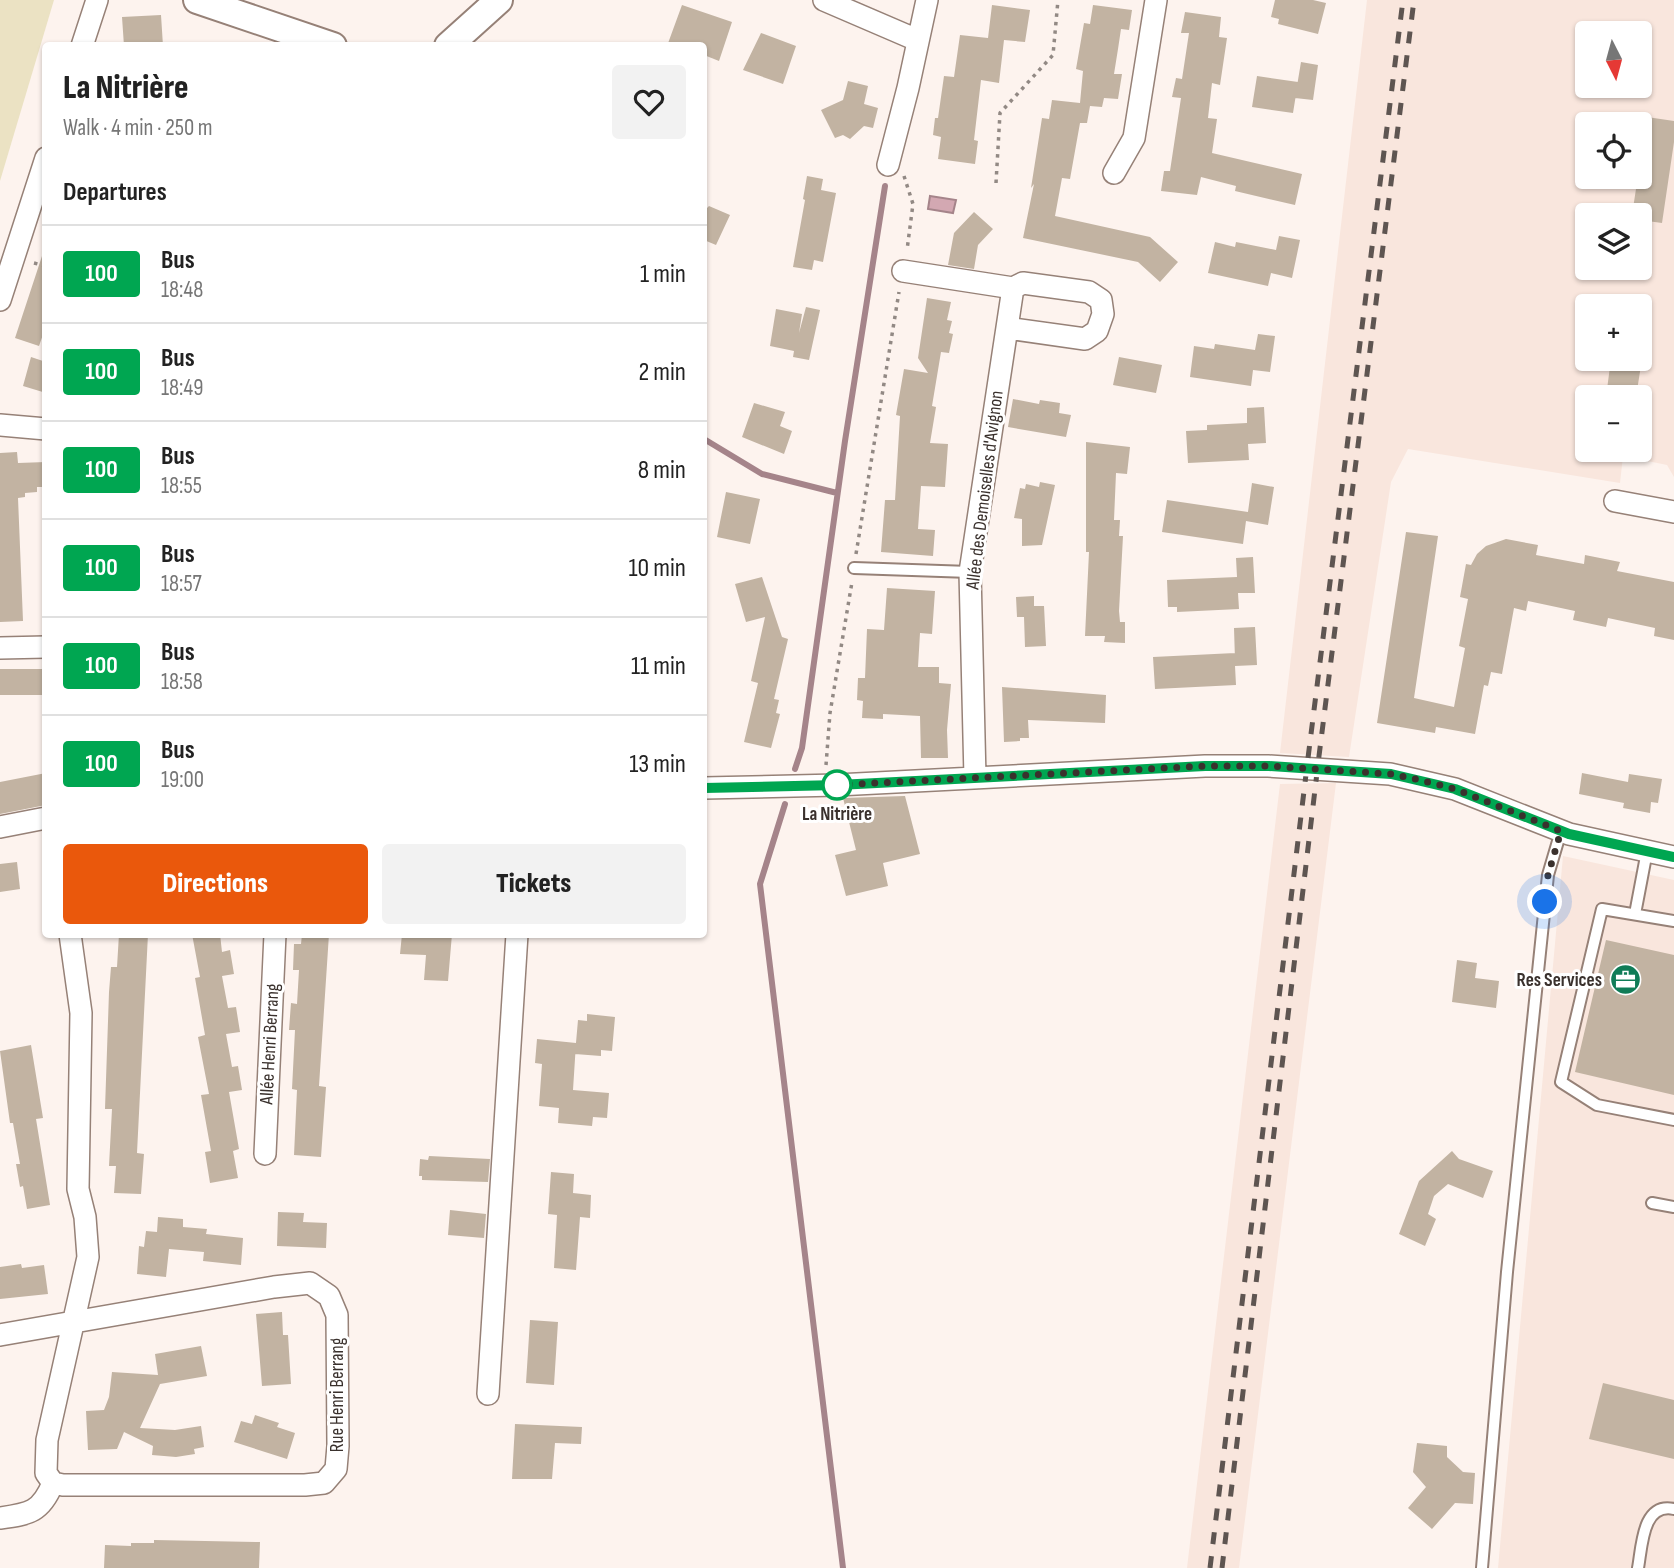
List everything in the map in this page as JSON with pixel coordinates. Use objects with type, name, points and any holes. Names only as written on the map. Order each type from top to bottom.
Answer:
[{"type":"street","points":[[83,42],[97,0]]},
{"type":"street","points":[[197,0],[321,42]]},
{"type":"street","points":[[452,42],[499,0]]},
{"type":"street","points":[[824,0],[917,40]]},
{"type":"street","points":[[888,165],[927,0]]},
{"type":"street","points":[[1114,173],[1134,138],[1156,0]]},
{"type":"street","points":[[0,300],[42,170]]},
{"type":"street","points":[[903,271],[1013,288],[1023,284],[1089,292],[1101,300],[1103,314],[1097,331],[1085,339],[1007,328]]},
{"type":"street","name":"Allée des Demoiselles d'Avignon","points":[[975,778],[970,572],[1013,288]]},
{"type":"street","points":[[0,425],[42,429]]},
{"type":"street","points":[[1615,500],[1674,512]]},
{"type":"street","points":[[0,648],[42,647]]},
{"type":"street","points":[[707,788],[825,785],[1205,766],[1269,766],[1391,774],[1455,789],[1561,831],[1674,857]]},
{"type":"street","points":[[0,827],[42,819]]},
{"type":"street","points":[[0,1518],[34,1511],[45,1501],[53,1483],[47,1473],[47,1440],[88,1257],[85,1217],[78,1189],[81,1013],[71,938]]},
{"type":"street","name":"Allée Henri Berrang","points":[[265,1154],[275,938]]},
{"type":"street","points":[[488,1394],[517,938]]},
{"type":"street","name":"Rue Henri Berrang","points":[[0,1335],[310,1283],[329,1296],[337,1315],[338,1446],[336,1469],[324,1483],[53,1483]]},
{"type":"lane","points":[[854,568],[970,572]]},
{"type":"lane","points":[[1482,1568],[1507,1272],[1548,875],[1561,831]]},
{"type":"lane","points":[[1635,914],[1647,851]]},
{"type":"lane","points":[[1674,921],[1602,909],[1560,1082],[1597,1105],[1674,1120]]},
{"type":"lane","points":[[1653,1203],[1674,1207]]},
{"type":"lane","points":[[1638,1568],[1647,1521],[1655,1511],[1674,1509]]},
{"type":"path","points":[[996,183],[1000,113],[1053,55],[1058,0]]},
{"type":"path","points":[[825,785],[830,713],[914,204],[909,188]]},
{"type":"shaded area","points":[[0,0],[54,0],[0,181]]},
{"type":"shaded area","points":[[1367,0],[1674,0],[1674,477],[1667,465],[1652,462],[1652,385],[1575,385],[1575,462],[1622,462],[1620,483],[1408,449],[1391,482],[1349,757],[1280,753]]},
{"type":"shaded area","points":[[930,196],[956,200],[953,213],[928,209]]},
{"type":"shaded area","points":[[1336,783],[1239,1568],[1187,1568],[1280,784]]},
{"type":"shaded area","points":[[1563,856],[1674,880],[1674,1568],[1498,1568]]},
{"type":"building","points":[[1275,0],[1313,0],[1326,3],[1318,34],[1278,24],[1279,19],[1271,17]]},
{"type":"building","points":[[682,5],[732,22],[719,61],[707,56],[707,42],[668,42]]},
{"type":"building","points":[[992,5],[1030,10],[1025,42],[1004,40],[999,83],[981,80],[974,140],[978,141],[975,164],[938,159],[941,137],[933,135],[944,76],[954,77],[960,35],[988,38]]},
{"type":"building","points":[[1093,5],[1132,10],[1129,30],[1121,29],[1114,74],[1122,74],[1118,99],[1104,98],[1102,107],[1090,106],[1087,123],[1080,123],[1070,179],[1062,178],[1055,216],[1150,237],[1178,262],[1160,282],[1138,262],[1023,238],[1034,184],[1031,188],[1042,118],[1049,119],[1052,100],[1080,103],[1083,71],[1076,69],[1084,23],[1090,24]]},
{"type":"building","points":[[1185,12],[1221,17],[1219,37],[1227,38],[1220,85],[1212,83],[1208,118],[1217,119],[1212,153],[1302,174],[1295,205],[1235,191],[1236,186],[1201,177],[1197,195],[1161,191],[1164,171],[1170,171],[1181,98],[1172,97],[1176,78],[1182,79],[1189,33],[1181,33]]},
{"type":"building","points":[[161,15],[163,42],[124,42],[122,17]]},
{"type":"building","points":[[761,33],[796,46],[783,84],[743,70]]},
{"type":"building","points":[[1301,62],[1318,65],[1313,100],[1295,98]]},
{"type":"building","points":[[1257,76],[1298,82],[1293,113],[1252,107]]},
{"type":"building","points":[[848,81],[868,86],[864,104],[878,108],[873,128],[864,126],[850,139],[843,135],[835,138],[821,110],[843,100]]},
{"type":"building","points":[[1652,118],[1674,121],[1674,142],[1662,223],[1652,222],[1652,203],[1634,203],[1636,189],[1652,189]]},
{"type":"building","points":[[807,176],[823,179],[821,190],[836,193],[823,262],[814,260],[812,270],[793,267]]},
{"type":"building","points":[[709,206],[730,215],[716,245],[707,241]]},
{"type":"building","points":[[974,212],[993,229],[978,245],[974,269],[948,265],[954,233]]},
{"type":"building","points":[[1279,236],[1300,240],[1292,278],[1271,273],[1268,286],[1208,273],[1215,242],[1235,247],[1236,242],[1276,250]]},
{"type":"building","points":[[42,256],[42,337],[39,346],[15,338]]},
{"type":"building","points":[[927,298],[951,302],[947,320],[952,321],[949,333],[953,334],[949,353],[941,352],[932,406],[936,407],[930,443],[948,444],[945,487],[921,486],[918,529],[935,530],[933,556],[881,552],[885,500],[895,500],[900,416],[896,415],[904,369],[928,373],[918,358]]},
{"type":"building","points":[[806,307],[820,310],[809,360],[793,357],[794,351],[770,346],[776,309],[802,314],[799,333]]},
{"type":"building","points":[[1258,334],[1275,336],[1270,372],[1253,370],[1251,386],[1190,377],[1194,346],[1214,349],[1215,344],[1255,350]]},
{"type":"building","points":[[31,357],[42,361],[42,392],[23,386]]},
{"type":"building","points":[[1119,357],[1162,365],[1156,393],[1113,385]]},
{"type":"building","points":[[1609,371],[1640,371],[1638,385],[1608,385]]},
{"type":"building","points":[[1013,399],[1039,404],[1040,400],[1060,403],[1059,413],[1071,415],[1066,437],[1008,427]]},
{"type":"building","points":[[754,403],[785,412],[780,426],[792,431],[784,454],[742,437]]},
{"type":"building","points":[[1264,407],[1266,443],[1248,444],[1249,460],[1188,463],[1186,431],[1207,430],[1207,425],[1247,423],[1247,408]]},
{"type":"building","points":[[1086,442],[1130,447],[1127,474],[1116,473],[1114,520],[1120,520],[1119,536],[1123,536],[1119,611],[1120,622],[1125,622],[1125,643],[1104,642],[1105,636],[1085,636],[1089,552],[1086,552]]},
{"type":"building","points":[[17,452],[18,463],[42,462],[42,487],[37,487],[37,492],[25,493],[25,497],[18,498],[23,621],[0,622],[0,453]]},
{"type":"building","points":[[1040,482],[1055,485],[1042,545],[1022,546],[1022,519],[1014,518],[1020,488],[1025,489],[1026,484],[1039,487]]},
{"type":"building","points":[[1252,483],[1274,487],[1268,525],[1246,521],[1243,544],[1162,532],[1167,500],[1248,512]]},
{"type":"building","points":[[726,492],[760,499],[750,544],[717,537]]},
{"type":"building","points":[[1406,532],[1438,536],[1414,698],[1454,707],[1465,648],[1459,646],[1468,599],[1460,597],[1466,564],[1471,565],[1477,554],[1486,546],[1506,539],[1538,545],[1536,555],[1584,564],[1585,555],[1620,562],[1617,571],[1674,582],[1674,640],[1654,636],[1655,628],[1608,618],[1606,627],[1573,620],[1575,611],[1528,601],[1526,611],[1514,608],[1502,674],[1491,672],[1488,686],[1484,685],[1475,734],[1436,727],[1435,733],[1377,723]]},
{"type":"building","points":[[1253,557],[1255,593],[1238,593],[1239,609],[1177,612],[1177,607],[1168,607],[1167,580],[1237,577],[1236,558]]},
{"type":"building","points":[[762,577],[782,637],[788,639],[774,699],[779,700],[776,713],[780,714],[771,748],[744,742],[758,683],[751,681],[765,617],[746,622],[735,584]]},
{"type":"building","points":[[887,588],[935,591],[932,634],[920,633],[918,667],[939,667],[939,683],[951,684],[947,730],[948,758],[921,758],[920,716],[883,714],[883,719],[862,718],[863,701],[857,700],[858,678],[865,678],[867,629],[884,630]]},
{"type":"building","points":[[1034,596],[1034,606],[1044,606],[1046,646],[1025,647],[1024,617],[1017,617],[1016,597]]},
{"type":"building","points":[[1255,627],[1257,665],[1235,666],[1236,685],[1155,689],[1153,657],[1235,653],[1234,628]]},
{"type":"building","points":[[0,669],[42,669],[42,695],[0,695]]},
{"type":"building","points":[[1002,687],[1106,695],[1105,723],[1028,720],[1029,738],[1004,742]]},
{"type":"building","points":[[1582,773],[1628,782],[1629,774],[1662,779],[1658,803],[1651,802],[1650,813],[1623,808],[1624,803],[1579,794]]},
{"type":"building","points":[[42,774],[42,806],[0,814],[0,782]]},
{"type":"building","points":[[905,796],[920,854],[883,863],[888,886],[846,896],[835,855],[856,850],[843,798]]},
{"type":"building","points":[[17,862],[20,889],[0,892],[0,864]]},
{"type":"building","points":[[119,938],[148,938],[137,1153],[144,1154],[141,1194],[114,1193],[116,1166],[109,1166],[112,1109],[105,1109],[109,992],[111,967],[117,967]]},
{"type":"building","points":[[193,938],[220,938],[222,952],[230,950],[234,974],[222,976],[228,1008],[236,1007],[240,1032],[226,1034],[232,1067],[238,1066],[242,1090],[229,1092],[239,1149],[233,1151],[238,1178],[210,1183],[205,1152],[211,1151],[201,1095],[209,1094],[198,1037],[205,1035],[195,978],[200,977]]},
{"type":"building","points":[[302,938],[329,938],[319,1086],[326,1087],[321,1157],[294,1155],[297,1090],[292,1089],[295,1030],[289,1030],[291,1003],[297,1004],[299,970],[293,970],[294,944],[301,944]]},
{"type":"building","points":[[402,938],[452,938],[448,981],[424,980],[426,955],[400,954]]},
{"type":"building","points":[[1606,940],[1674,955],[1674,1095],[1575,1072]]},
{"type":"building","points":[[1457,960],[1477,963],[1475,978],[1499,981],[1496,1008],[1452,1002]]},
{"type":"building","points":[[587,1014],[615,1017],[612,1051],[601,1050],[601,1056],[575,1054],[578,1020],[587,1021]]},
{"type":"building","points":[[537,1039],[576,1043],[573,1090],[609,1093],[607,1118],[593,1117],[592,1126],[558,1123],[559,1108],[539,1106],[542,1064],[535,1063]]},
{"type":"building","points":[[31,1045],[43,1118],[36,1119],[50,1205],[27,1209],[16,1164],[20,1164],[13,1123],[10,1123],[0,1051]]},
{"type":"building","points":[[1452,1151],[1459,1159],[1493,1171],[1483,1198],[1448,1184],[1434,1196],[1428,1214],[1436,1219],[1425,1246],[1399,1234],[1419,1181]]},
{"type":"building","points":[[429,1156],[490,1159],[488,1182],[422,1180],[422,1176],[419,1176],[420,1159],[428,1160]]},
{"type":"building","points":[[551,1172],[574,1174],[573,1193],[591,1195],[590,1218],[580,1217],[576,1270],[554,1268],[557,1215],[548,1214]]},
{"type":"building","points":[[450,1210],[486,1214],[484,1238],[448,1235]]},
{"type":"building","points":[[278,1212],[304,1213],[303,1222],[327,1223],[326,1248],[277,1246]]},
{"type":"building","points":[[158,1217],[183,1219],[183,1227],[207,1229],[206,1234],[243,1238],[241,1265],[203,1261],[204,1252],[169,1249],[166,1277],[137,1274],[139,1246],[144,1247],[146,1231],[157,1232]]},
{"type":"building","points":[[21,1264],[22,1268],[44,1265],[48,1294],[0,1299],[0,1267]]},
{"type":"building","points":[[282,1312],[283,1335],[288,1335],[291,1384],[262,1386],[256,1314]]},
{"type":"building","points":[[530,1320],[558,1322],[554,1385],[526,1383]]},
{"type":"building","points":[[201,1346],[207,1376],[160,1384],[140,1428],[175,1430],[201,1426],[204,1447],[194,1449],[195,1454],[176,1457],[152,1455],[153,1446],[124,1432],[117,1449],[88,1450],[86,1411],[104,1410],[109,1397],[112,1372],[158,1375],[155,1354]]},
{"type":"building","points":[[1603,1383],[1674,1400],[1674,1459],[1589,1439]]},
{"type":"building","points":[[255,1415],[279,1423],[277,1427],[295,1433],[287,1459],[234,1442],[241,1421],[252,1424]]},
{"type":"building","points":[[515,1424],[582,1427],[581,1444],[555,1443],[552,1479],[512,1479]]},
{"type":"building","points":[[1417,1443],[1447,1446],[1447,1457],[1463,1472],[1475,1473],[1473,1504],[1455,1503],[1432,1529],[1408,1508],[1426,1487],[1413,1472]]},
{"type":"building","points":[[154,1540],[260,1542],[259,1568],[104,1568],[105,1545],[131,1546],[131,1543],[154,1543]]},
{"type":"waterway","points":[[795,769],[802,748],[845,441],[885,186]]},
{"type":"waterway","points":[[707,441],[762,474],[837,493]]},
{"type":"waterway","points":[[785,804],[760,884],[843,1568]]},
{"type":"railway","points":[[1210,1568],[1403,0]]},
{"type":"railway","points":[[1222,1568],[1319,756],[1414,0]]},
{"type":"bus line","name":"100","points":[[707,788],[838,785],[1205,766],[1269,766],[1391,774],[1455,789],[1569,834],[1674,857]]},
{"type":"place","name":"La Nitrière","points":[[837,785]]},
{"type":"place","name":"Res Services","points":[[1625,980]]},
{"type":"route","points":[[837,785],[1205,766],[1269,766],[1391,774],[1455,789],[1561,831],[1548,875],[1545,902]]}]
